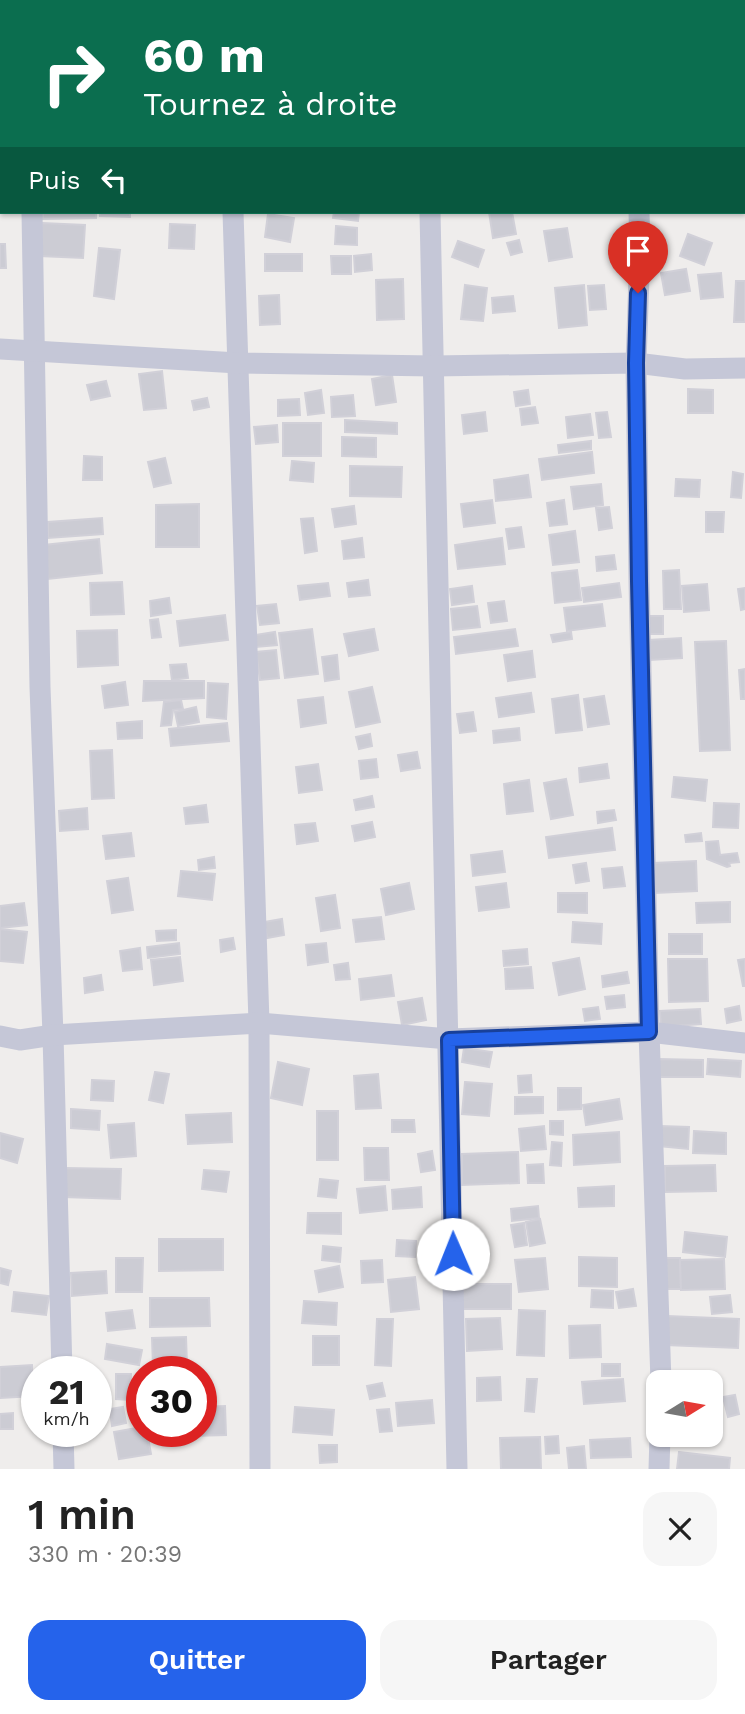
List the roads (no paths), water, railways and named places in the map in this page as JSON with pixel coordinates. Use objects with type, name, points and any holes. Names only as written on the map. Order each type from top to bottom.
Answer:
[{"type":"street","points":[[33,214],[40,687],[62,1356]]},
{"type":"street","points":[[233,214],[259,1023],[260,1469]]},
{"type":"street","points":[[430,214],[457,1469]]},
{"type":"street","points":[[639,214],[636,363],[639,581],[649,1032],[661,1370]]},
{"type":"street","points":[[0,349],[237,363],[434,366],[636,363],[685,369],[745,368]]},
{"type":"street","points":[[0,1036],[20,1040],[52,1035],[259,1023],[449,1040],[649,1032],[745,1043]]},
{"type":"street","points":[[64,1447],[64,1469]]},
{"type":"street","points":[[659,1469],[660,1447]]}]
